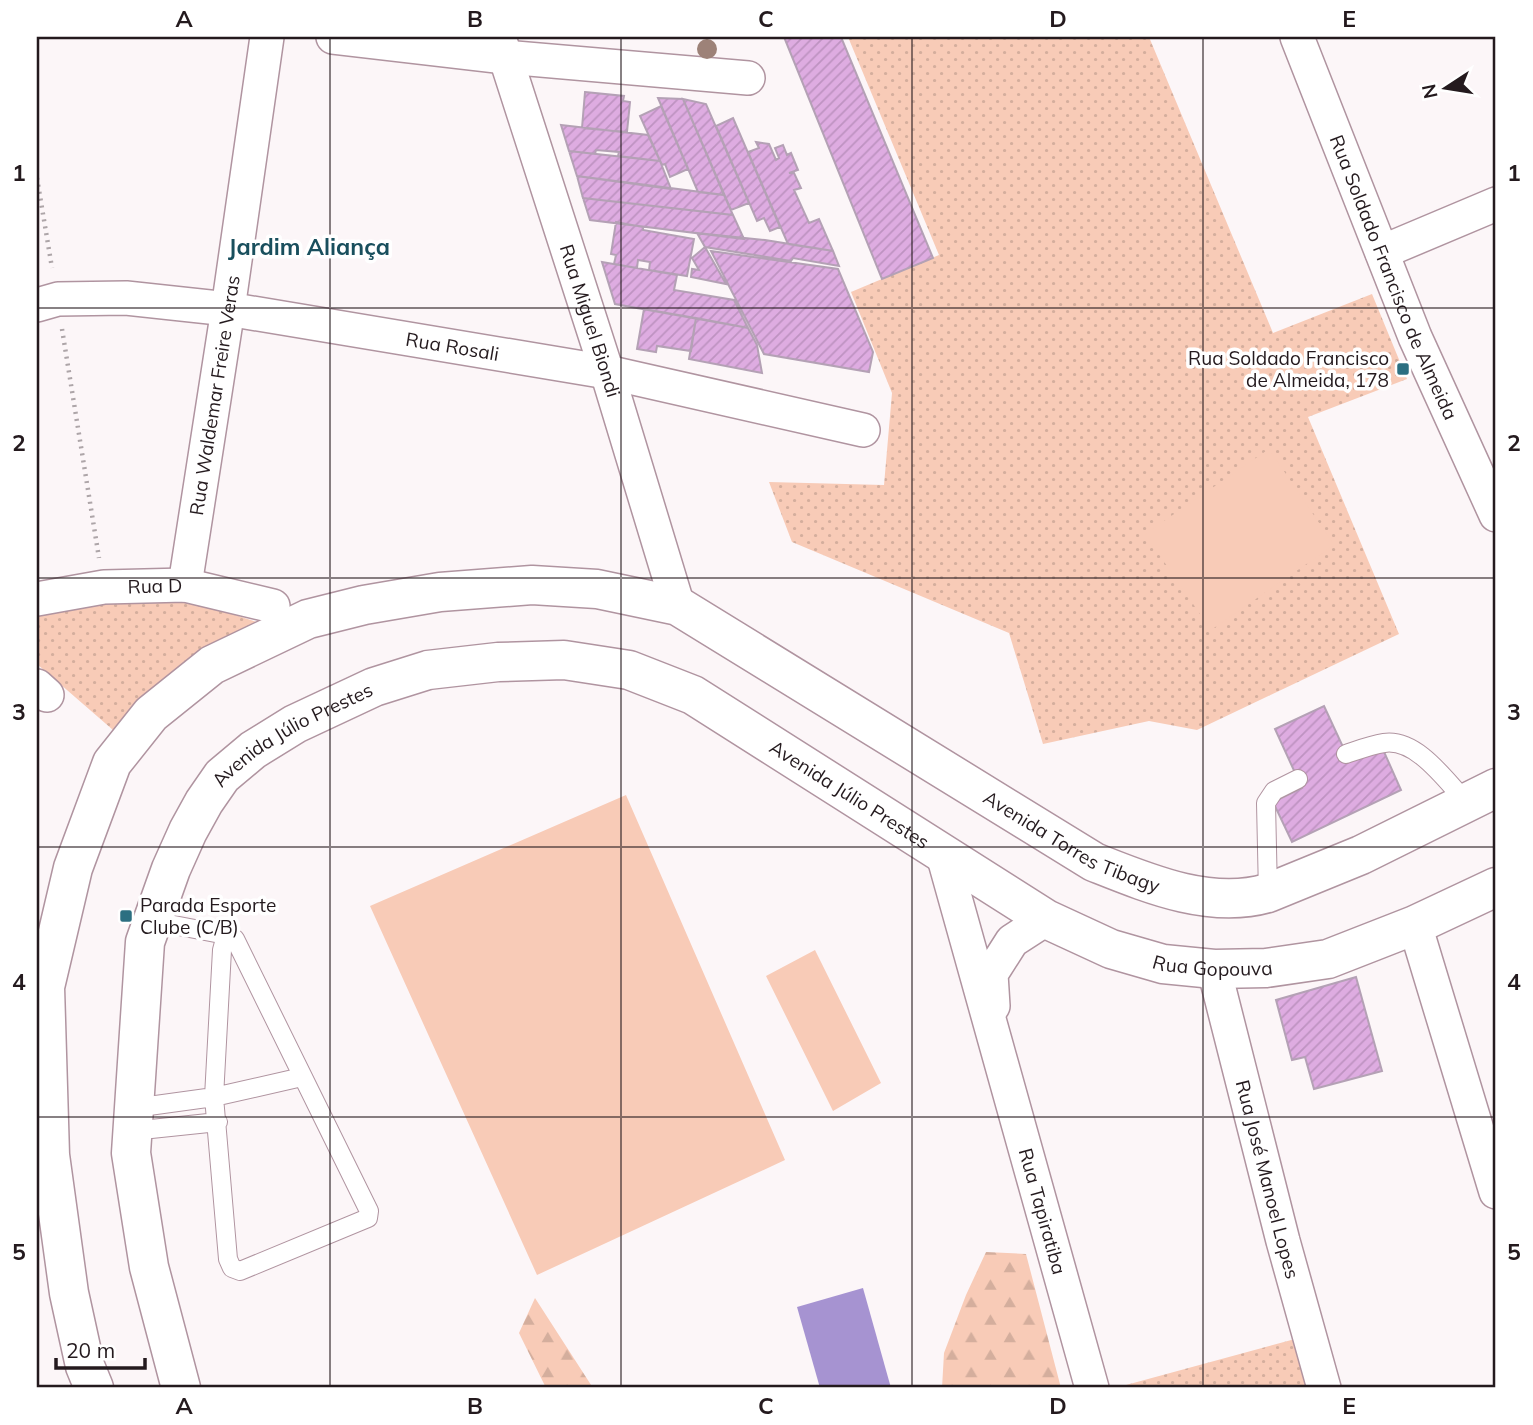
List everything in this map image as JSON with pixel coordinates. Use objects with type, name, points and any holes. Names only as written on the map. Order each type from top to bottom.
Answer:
[{"type":"main road","points":[[94,1388],[85,1366],[69,1293],[50,1156],[45,987],[73,868],[112,763],[151,714],[212,665],[308,619],[440,592],[532,585],[597,589],[678,606]]},
{"type":"main road","name":"Avenida Torres Tibagy","points":[[678,606],[1094,862],[1157,887],[1218,898],[1255,897],[1361,855],[1482,796]]},
{"type":"main road","name":"Avenida Júlio Prestes","points":[[181,1388],[149,1267],[131,1153],[145,942],[171,869],[204,802],[222,776],[253,750],[295,724],[374,687],[428,670],[498,662],[564,660],[629,670],[693,695],[942,851]]},
{"type":"main road","name":"Rua Gopouva","points":[[942,851],[1046,919],[1124,952],[1163,964],[1214,968],[1266,968],[1328,959],[1415,925],[1496,887]]},
{"type":"street","name":"Rua Waldemar Freire Veras","points":[[186,585],[229,309],[267,37]]},
{"type":"street","points":[[333,37],[502,47],[748,78]]},
{"type":"street","name":"Rua Soldado Francisco de Almeida","points":[[1297,37],[1415,337],[1495,509]]},
{"type":"street","name":"Rua Miguel Biondi","points":[[502,47],[607,372],[678,606]]},
{"type":"street","points":[[1382,252],[1496,204]]},
{"type":"street","name":"Rua Rosali","points":[[47,302],[126,298],[229,309],[607,372],[863,430]]},
{"type":"street","name":"Rua D","points":[[37,599],[104,587],[186,585],[273,606]]},
{"type":"street","name":"Rua Tapiratiba","points":[[942,851],[1092,1388]]},
{"type":"street","name":"Rua Tapiratiba","points":[[994,1037],[991,974],[1012,941],[1046,919]]},
{"type":"street","points":[[1415,925],[1496,1192]]},
{"type":"street","name":"Rua José Manoel Lopes","points":[[1214,968],[1283,1241],[1324,1388]]},
{"type":"lane","points":[[1346,754],[1387,742],[1410,748],[1482,796]]},
{"type":"lane","points":[[1268,893],[1266,803],[1274,792],[1298,779]]},
{"type":"lane","points":[[153,920],[226,935],[235,939],[369,1211],[368,1218],[240,1271],[232,1268],[228,1259],[214,1097],[222,950],[226,935]]},
{"type":"lane","points":[[133,1120],[214,1097],[302,1077]]},
{"type":"lane","points":[[133,1120],[218,1122]]},
{"type":"path","points":[[37,178],[47,302],[104,587]]},
{"type":"green space","points":[[848,37],[1149,37],[1273,333],[1372,294],[1407,379],[1308,417],[1399,634],[1197,730],[1149,721],[1043,744],[1009,633],[792,542],[769,482],[884,485],[892,393],[851,292],[939,255]]},
{"type":"green space","points":[[1269,449],[1334,545],[1211,630],[1145,534]]},
{"type":"green space","points":[[171,594],[275,628],[174,671],[113,730],[37,664],[37,613]]},
{"type":"green space","points":[[626,795],[785,1160],[537,1275],[370,906]]},
{"type":"green space","points":[[815,950],[881,1083],[833,1111],[766,976]]},
{"type":"green space","points":[[986,1252],[1026,1254],[1061,1388],[942,1388],[944,1353]]},
{"type":"green space","points":[[535,1298],[593,1388],[546,1388],[519,1333]]},
{"type":"green space","points":[[1295,1339],[1308,1388],[1115,1388]]},
{"type":"shaded area","points":[[863,1288],[891,1388],[820,1388],[797,1307]]},
{"type":"building","points":[[784,37],[841,37],[933,258],[882,279]]},
{"type":"building","points":[[585,92],[624,96],[623,101],[630,102],[627,132],[582,128]]},
{"type":"building","points":[[658,98],[683,99],[724,195],[698,192]]},
{"type":"building","points":[[683,99],[706,104],[749,203],[731,210]]},
{"type":"building","points":[[661,106],[688,169],[670,177],[640,116]]},
{"type":"building","points":[[733,118],[780,227],[770,231],[764,218],[757,221],[716,126]]},
{"type":"building","points":[[561,125],[648,135],[660,161],[618,156],[619,152],[596,150],[595,154],[569,151]]},
{"type":"building","points":[[756,142],[769,144],[776,160],[779,158],[775,148],[783,145],[787,155],[791,153],[798,170],[789,173],[794,173],[801,188],[794,190],[809,223],[819,219],[833,251],[788,244],[748,152],[759,148]]},
{"type":"building","points":[[569,151],[660,161],[671,189],[577,176]]},
{"type":"building","points":[[577,176],[724,195],[733,215],[583,198]]},
{"type":"building","points":[[583,198],[733,215],[744,239],[590,220]]},
{"type":"building","points":[[616,222],[694,239],[687,276],[649,270],[650,262],[638,260],[637,268],[614,264],[616,255],[611,254]]},
{"type":"building","points":[[697,233],[833,251],[839,266],[705,247]]},
{"type":"building","points":[[705,247],[726,284],[691,277],[692,269],[699,270],[692,258]]},
{"type":"building","points":[[711,251],[838,269],[873,352],[869,372],[764,354]]},
{"type":"building","points":[[602,262],[677,275],[674,290],[734,300],[748,328],[615,304]]},
{"type":"building","points":[[644,309],[696,318],[691,351],[657,346],[656,352],[637,349]]},
{"type":"building","points":[[696,318],[748,328],[757,345],[762,373],[689,359]]},
{"type":"building","points":[[1324,706],[1349,760],[1381,745],[1401,790],[1292,842],[1273,802],[1302,788],[1275,729]]},
{"type":"building","points":[[1356,977],[1382,1071],[1314,1089],[1305,1057],[1292,1060],[1276,1000]]},
{"type":"place","name":"Rua Soldado Francisco de Almeida, 178","points":[[1403,369]]},
{"type":"place","name":"Parada Esporte Clube (C/B)","points":[[126,916]]},
{"type":"district","name":"Jardim Aliança","points":[[309,246]]}]
